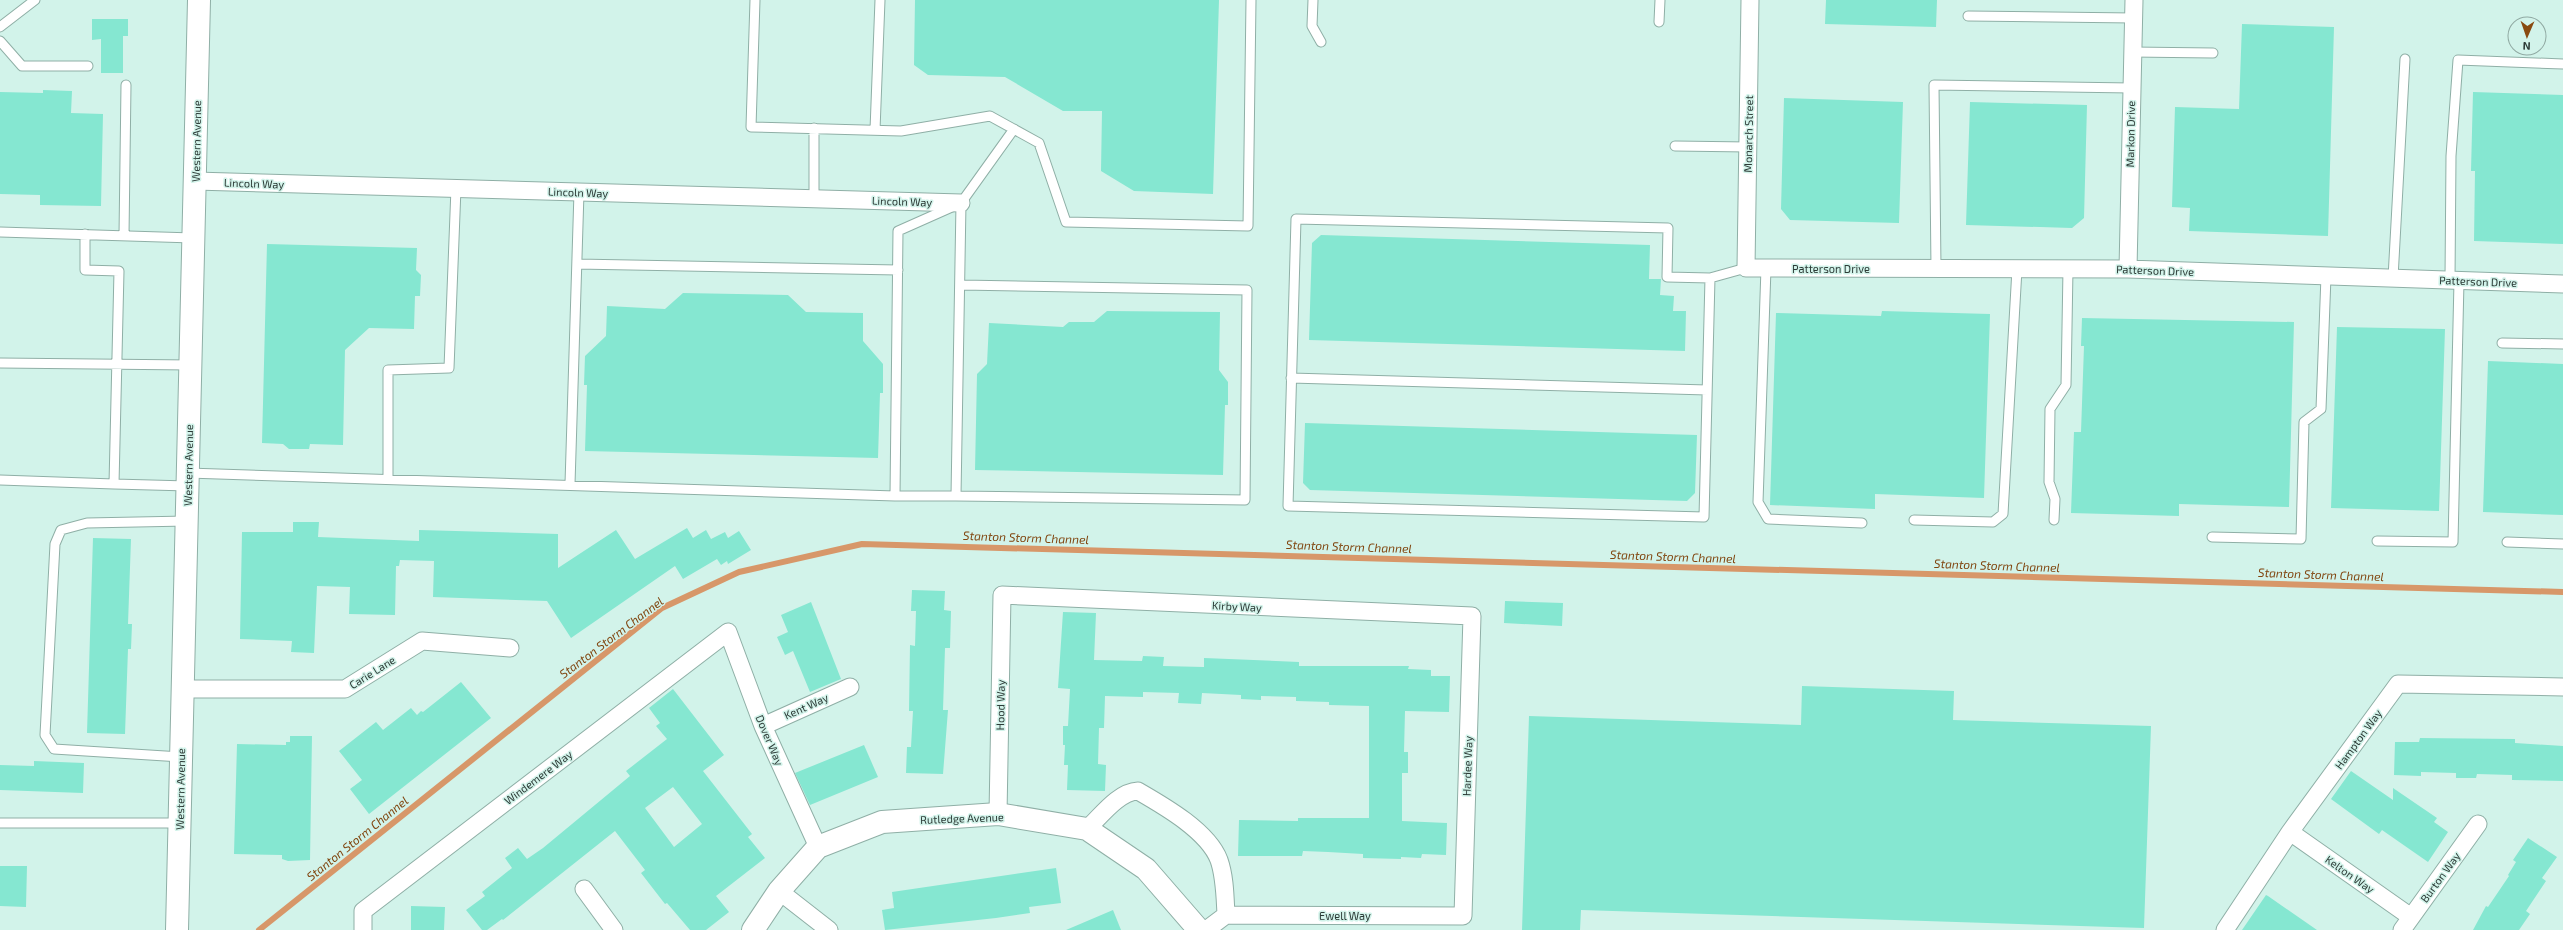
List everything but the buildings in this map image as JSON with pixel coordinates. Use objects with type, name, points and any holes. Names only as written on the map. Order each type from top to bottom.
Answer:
[{"type":"street","name":"Western Avenue","points":[[177,930],[199,0]]},
{"type":"street","name":"Monarch Street","points":[[1746,268],[1750,0]]},
{"type":"street","name":"Markon Drive","points":[[2128,269],[2134,0]]},
{"type":"street","name":"Lincoln Way","points":[[195,181],[960,203]]},
{"type":"street","name":"Patterson Drive","points":[[1746,268],[2128,269],[2563,284]]},
{"type":"street","name":"Kirby Way","points":[[1002,595],[1472,616]]},
{"type":"street","name":"Hood Way","points":[[998,814],[1002,595]]},
{"type":"street","name":"Hardee Way","points":[[1463,916],[1472,616]]},
{"type":"street","name":"Dover Way","points":[[728,632],[763,726],[818,847]]},
{"type":"street","name":"Windemere Way","points":[[363,930],[363,911],[728,632]]},
{"type":"street","name":"Carie Lane","points":[[183,689],[345,688],[422,641],[510,648]]},
{"type":"street","name":"Hampton Way","points":[[2226,930],[2290,832],[2398,684],[2563,687]]},
{"type":"street","name":"Kent Way","points":[[763,726],[850,686]]},
{"type":"street","points":[[1087,829],[1120,798],[1133,792],[1138,792],[1170,809],[1204,839],[1216,855],[1224,886],[1226,915],[1206,930]]},
{"type":"street","name":"Rutledge Avenue","points":[[753,930],[779,891],[818,847],[882,822],[998,814],[1087,829],[1146,869],[1199,930]]},
{"type":"street","name":"Burton Way","points":[[2406,923],[2478,824]]},
{"type":"street","name":"Kelton Way","points":[[2290,832],[2406,923]]},
{"type":"street","points":[[584,889],[614,930]]},
{"type":"street","points":[[779,891],[829,930]]},
{"type":"street","name":"Ewell Way","points":[[1226,915],[1463,916]]},
{"type":"lane","points":[[0,28],[35,0]]},
{"type":"lane","points":[[755,0],[752,127],[901,131],[990,116],[1039,143],[1066,222],[1248,226],[1251,0]]},
{"type":"lane","points":[[875,130],[880,0]]},
{"type":"lane","points":[[1313,0],[1312,26],[1321,42]]},
{"type":"lane","points":[[1658,22],[1660,0]]},
{"type":"lane","points":[[1968,16],[2133,18]]},
{"type":"lane","points":[[0,41],[22,66],[88,66]]},
{"type":"lane","points":[[2132,52],[2213,53]]},
{"type":"lane","points":[[2393,278],[2405,59]]},
{"type":"lane","points":[[2377,541],[2453,542],[2455,280],[2452,156],[2458,60],[2563,64]]},
{"type":"lane","points":[[124,235],[126,85]]},
{"type":"lane","points":[[1936,268],[1934,85],[2131,88]]},
{"type":"lane","points":[[814,128],[814,199]]},
{"type":"lane","points":[[895,496],[898,231],[960,203],[1014,129]]},
{"type":"lane","points":[[1675,146],[1748,147]]},
{"type":"lane","points":[[388,479],[388,370],[450,368],[456,188]]},
{"type":"lane","points":[[570,484],[579,192]]},
{"type":"lane","points":[[956,496],[958,310],[961,285],[960,203]]},
{"type":"lane","points":[[1710,278],[1704,517],[1288,506],[1296,218],[1668,228],[1667,278],[1710,278],[1746,268]]},
{"type":"lane","points":[[0,232],[194,238]]},
{"type":"lane","points":[[85,234],[85,270],[119,271],[114,484]]},
{"type":"lane","points":[[577,264],[898,270]]},
{"type":"lane","points":[[1766,268],[1758,502],[1768,518],[1862,522]]},
{"type":"lane","points":[[1914,520],[1993,522],[2003,514],[2017,269]]},
{"type":"lane","points":[[2054,520],[2055,499],[2049,482],[2050,409],[2066,385],[2068,269]]},
{"type":"lane","points":[[2212,537],[2300,539],[2304,422],[2321,410],[2326,276]]},
{"type":"lane","points":[[0,480],[114,484],[188,479],[388,479],[895,496],[1245,500],[1248,290],[961,285]]},
{"type":"lane","points":[[2502,343],[2563,344]]},
{"type":"lane","points":[[0,363],[190,365]]},
{"type":"lane","points":[[1291,378],[1707,390]]},
{"type":"lane","points":[[181,757],[54,749],[45,735],[55,544],[62,530],[87,523],[187,521]]},
{"type":"lane","points":[[2507,542],[2563,544]]},
{"type":"lane","points":[[0,823],[180,823]]},
{"type":"waterway","name":"Stanton Storm Channel","points":[[259,930],[662,608],[739,572],[862,544],[2563,592]]}]
